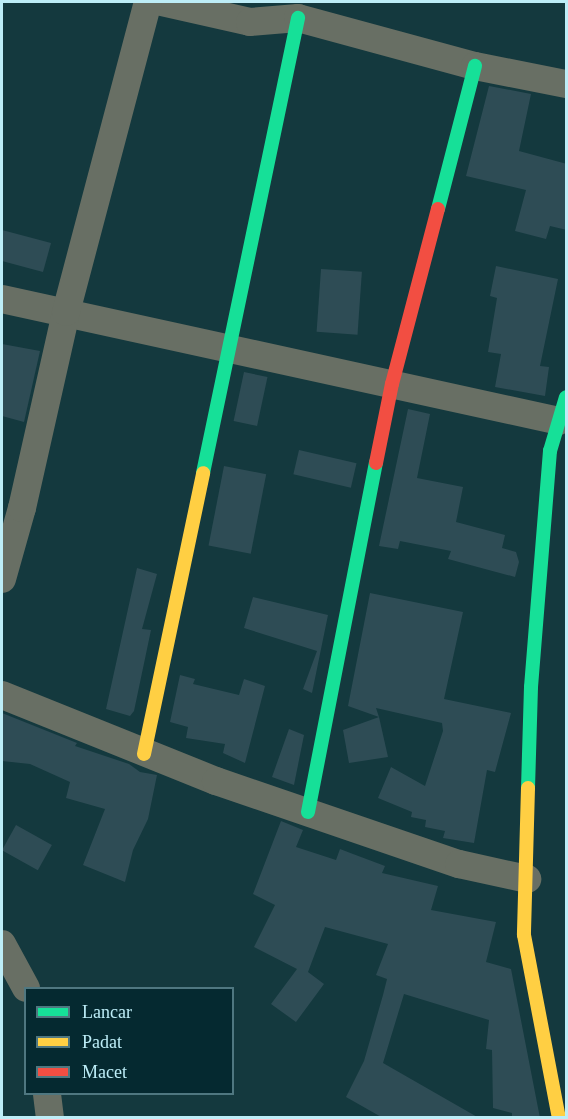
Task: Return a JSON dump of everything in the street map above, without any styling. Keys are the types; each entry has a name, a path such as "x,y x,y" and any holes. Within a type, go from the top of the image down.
{"street":[{"path":"2,579 22,508 66,312 148,2"},
{"path":"162,2 250,22 298,18 475,66 567,84"},
{"path":"144,754 298,18"},
{"path":"308,813 392,384 475,66"},
{"path":"2,299 227,350 392,384 563,409 531,687 524,935 559,1118"},
{"path":"2,695 144,754 308,813 459,864 527,879"},
{"path":"2,944 25,987"},
{"path":"47,1095 50,1118"}],"building":[{"path":"489,86 531,94 519,151 567,164 567,230 550,226 546,239 515,231 526,190 466,176"},
{"path":"2,230 51,243 43,272 2,261"},
{"path":"496,266 558,279 540,366 549,367 545,396 495,387 501,354 488,352 497,298 490,296"},
{"path":"321,269 362,272 358,335 317,332"},
{"path":"2,344 40,351 24,422 2,416"},
{"path":"244,372 267,377 257,426 234,421"},
{"path":"408,409 430,414 417,478 463,487 456,522 505,535 502,548 516,552 519,562 515,577 448,559 451,551 400,541 398,549 379,546"},
{"path":"299,450 356,463 351,488 293,474"},
{"path":"224,466 266,474 251,554 209,546"},
{"path":"137,568 157,574 142,629 151,630 134,711 130,716 106,709"},
{"path":"370,593 463,612 444,699 511,713 495,772 487,770 474,843 443,838 445,831 425,827 426,820 411,817 412,812 378,798 391,767 425,786 443,731 442,723 376,708 379,717 348,706"},
{"path":"253,597 328,615 312,693 303,689 317,651 244,628"},
{"path":"180,675 195,679 193,684 239,695 244,679 265,686 245,763 223,753 225,744 186,738 188,727 170,722"},
{"path":"2,713 77,743 75,746 129,764 140,772 157,775 148,819 133,850 125,882 83,865 105,809 66,798 70,782 30,764 2,761"},
{"path":"379,717 388,757 349,763 343,730"},
{"path":"289,729 304,735 294,785 272,777"},
{"path":"281,821 303,830 296,847 336,860 340,849 385,866 382,873 438,886 431,910 496,922 486,962 511,969 540,1118 512,1118 512,1113 493,1108 492,1050 486,1049 489,1020 404,994 383,1063 479,1118 383,1118 346,1097 364,1061 383,995 387,979 376,975 388,944 325,927 308,972 324,984 296,1022 271,1004 297,969 254,947 275,905 253,894"},
{"path":"16,825 52,845 38,870 2,850"}],"traffic: fast":[{"path":"203,473 298,18"},
{"path":"438,209 475,66"},
{"path":"528,788 531,687 550,451 566,397"},
{"path":"308,812 376,463"}],"traffic: slow":[{"path":"144,754 203,473"},
{"path":"528,788 524,935 559,1118"}],"traffic: jam":[{"path":"376,463 392,384 438,209"}]}
